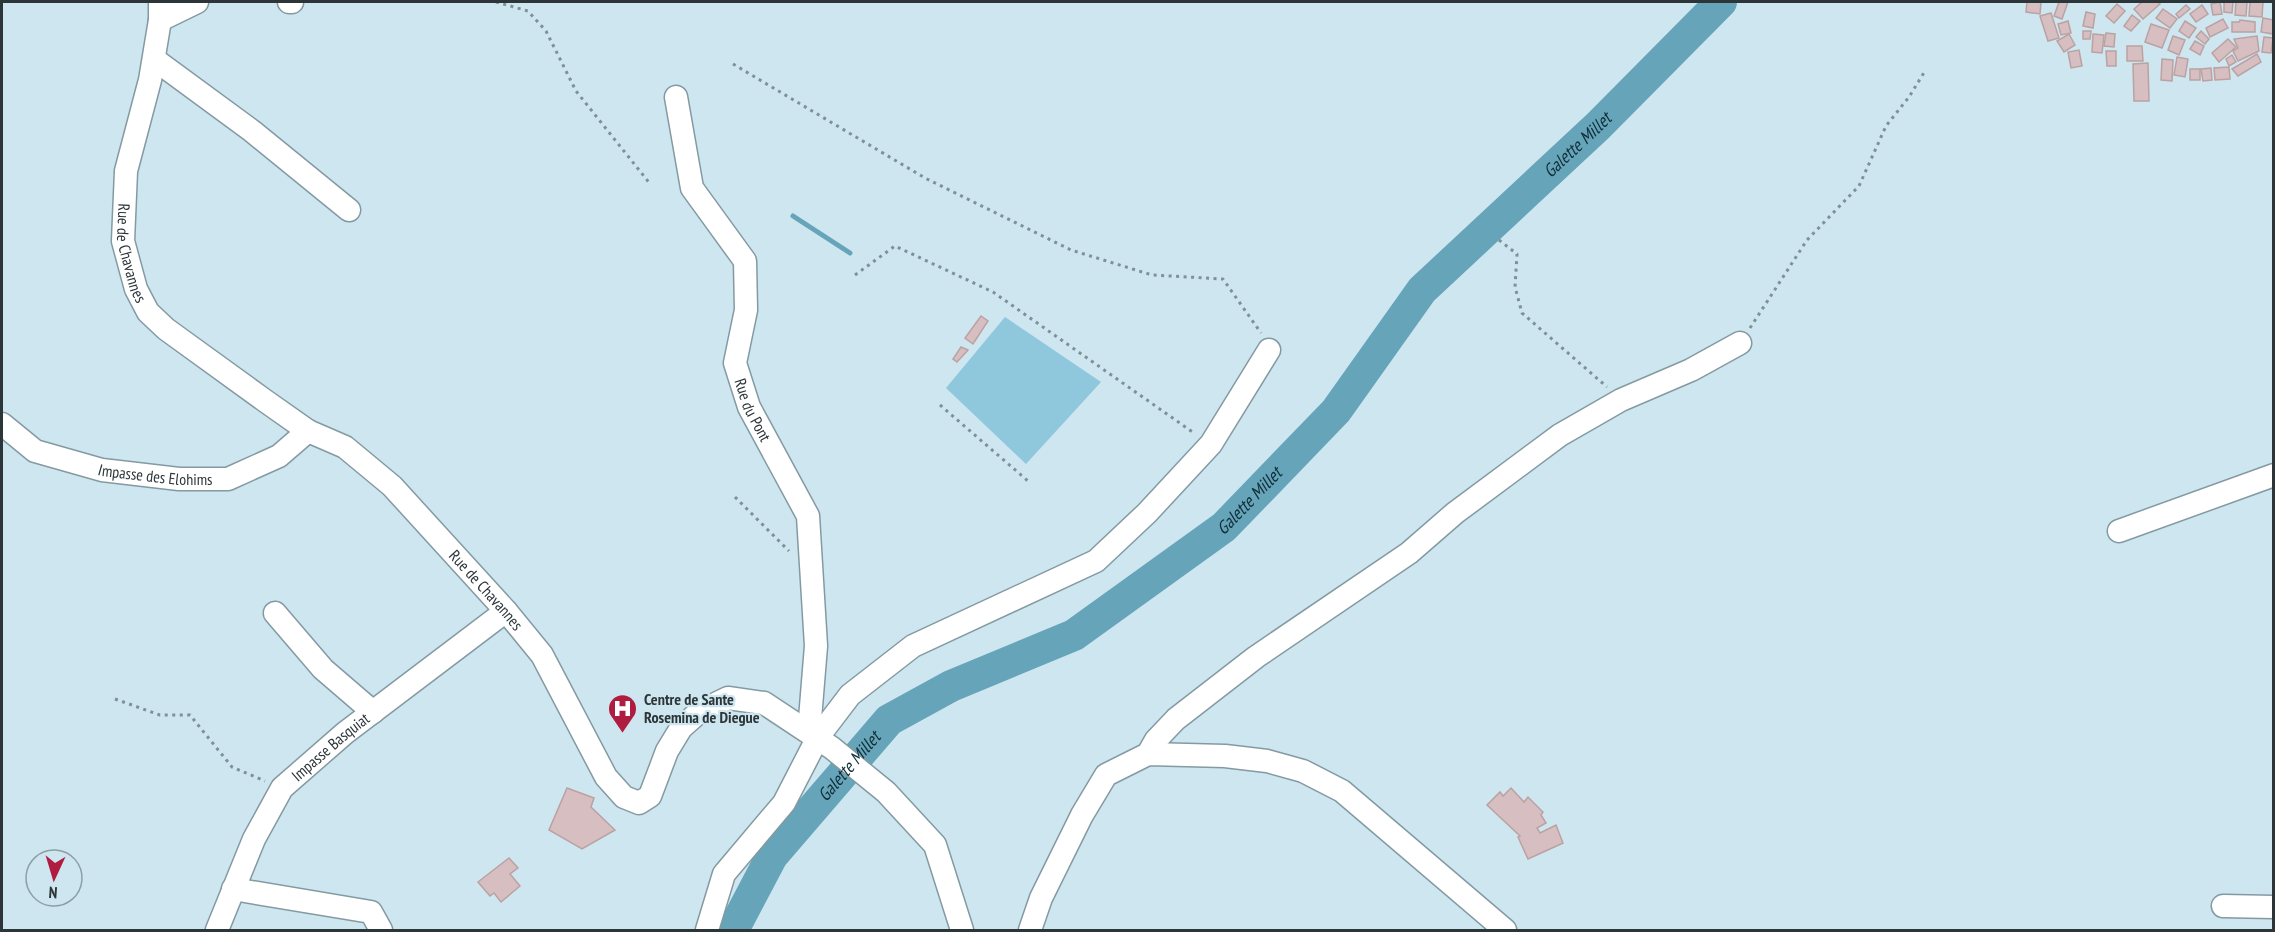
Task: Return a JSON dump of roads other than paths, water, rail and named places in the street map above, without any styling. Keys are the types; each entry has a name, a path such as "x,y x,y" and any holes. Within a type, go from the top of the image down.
{"street":[{"path":"160,11 196,2"},
{"name":"Rue de Chavannes","path":"160,11 154,59 126,171 123,241 136,289 148,312 166,329 308,431 345,447 392,486 506,610 542,655 606,777 624,797 639,803 650,796 666,751 681,728 699,712 728,698 764,703 820,739 886,792 935,845 962,930"},
{"path":"154,59 252,131 349,210"},
{"name":"Rue du Pont","path":"676,97 692,188 745,261 746,310 735,363 749,407 808,516 820,739"},
{"path":"1148,754 1156,740 1176,719 1256,657 1408,553 1455,513 1560,435 1621,400 1691,370 1740,343"},
{"path":"707,930 724,874 784,802 820,739 850,695 913,646 1096,561 1147,513 1211,444 1269,351"},
{"name":"Impasse des Elohims","path":"2,424 35,451 102,470 179,478 228,479 279,456 308,431"},
{"path":"2119,531 2274,475"},
{"name":"Impasse Basquiat","path":"216,930 254,839 282,788 373,712 506,610"},
{"path":"275,613 323,669 373,712"},
{"path":"1030,930 1041,898 1082,815 1106,775 1148,754 1225,756 1267,761 1303,771 1342,791 1472,905 1505,930"},
{"path":"233,889 371,912 381,930"},
{"path":"2223,906 2274,907"}],"waterway":[{"name":"Galette Millet","path":"733,930 772,856 889,720 951,686 1074,635 1224,527 1336,411 1422,290 1598,126 1721,2"},
{"path":"793,216 850,253"}],"place":[{"name":"Centre de Sante Rosemina de Diegue","path":"623,734"}]}
